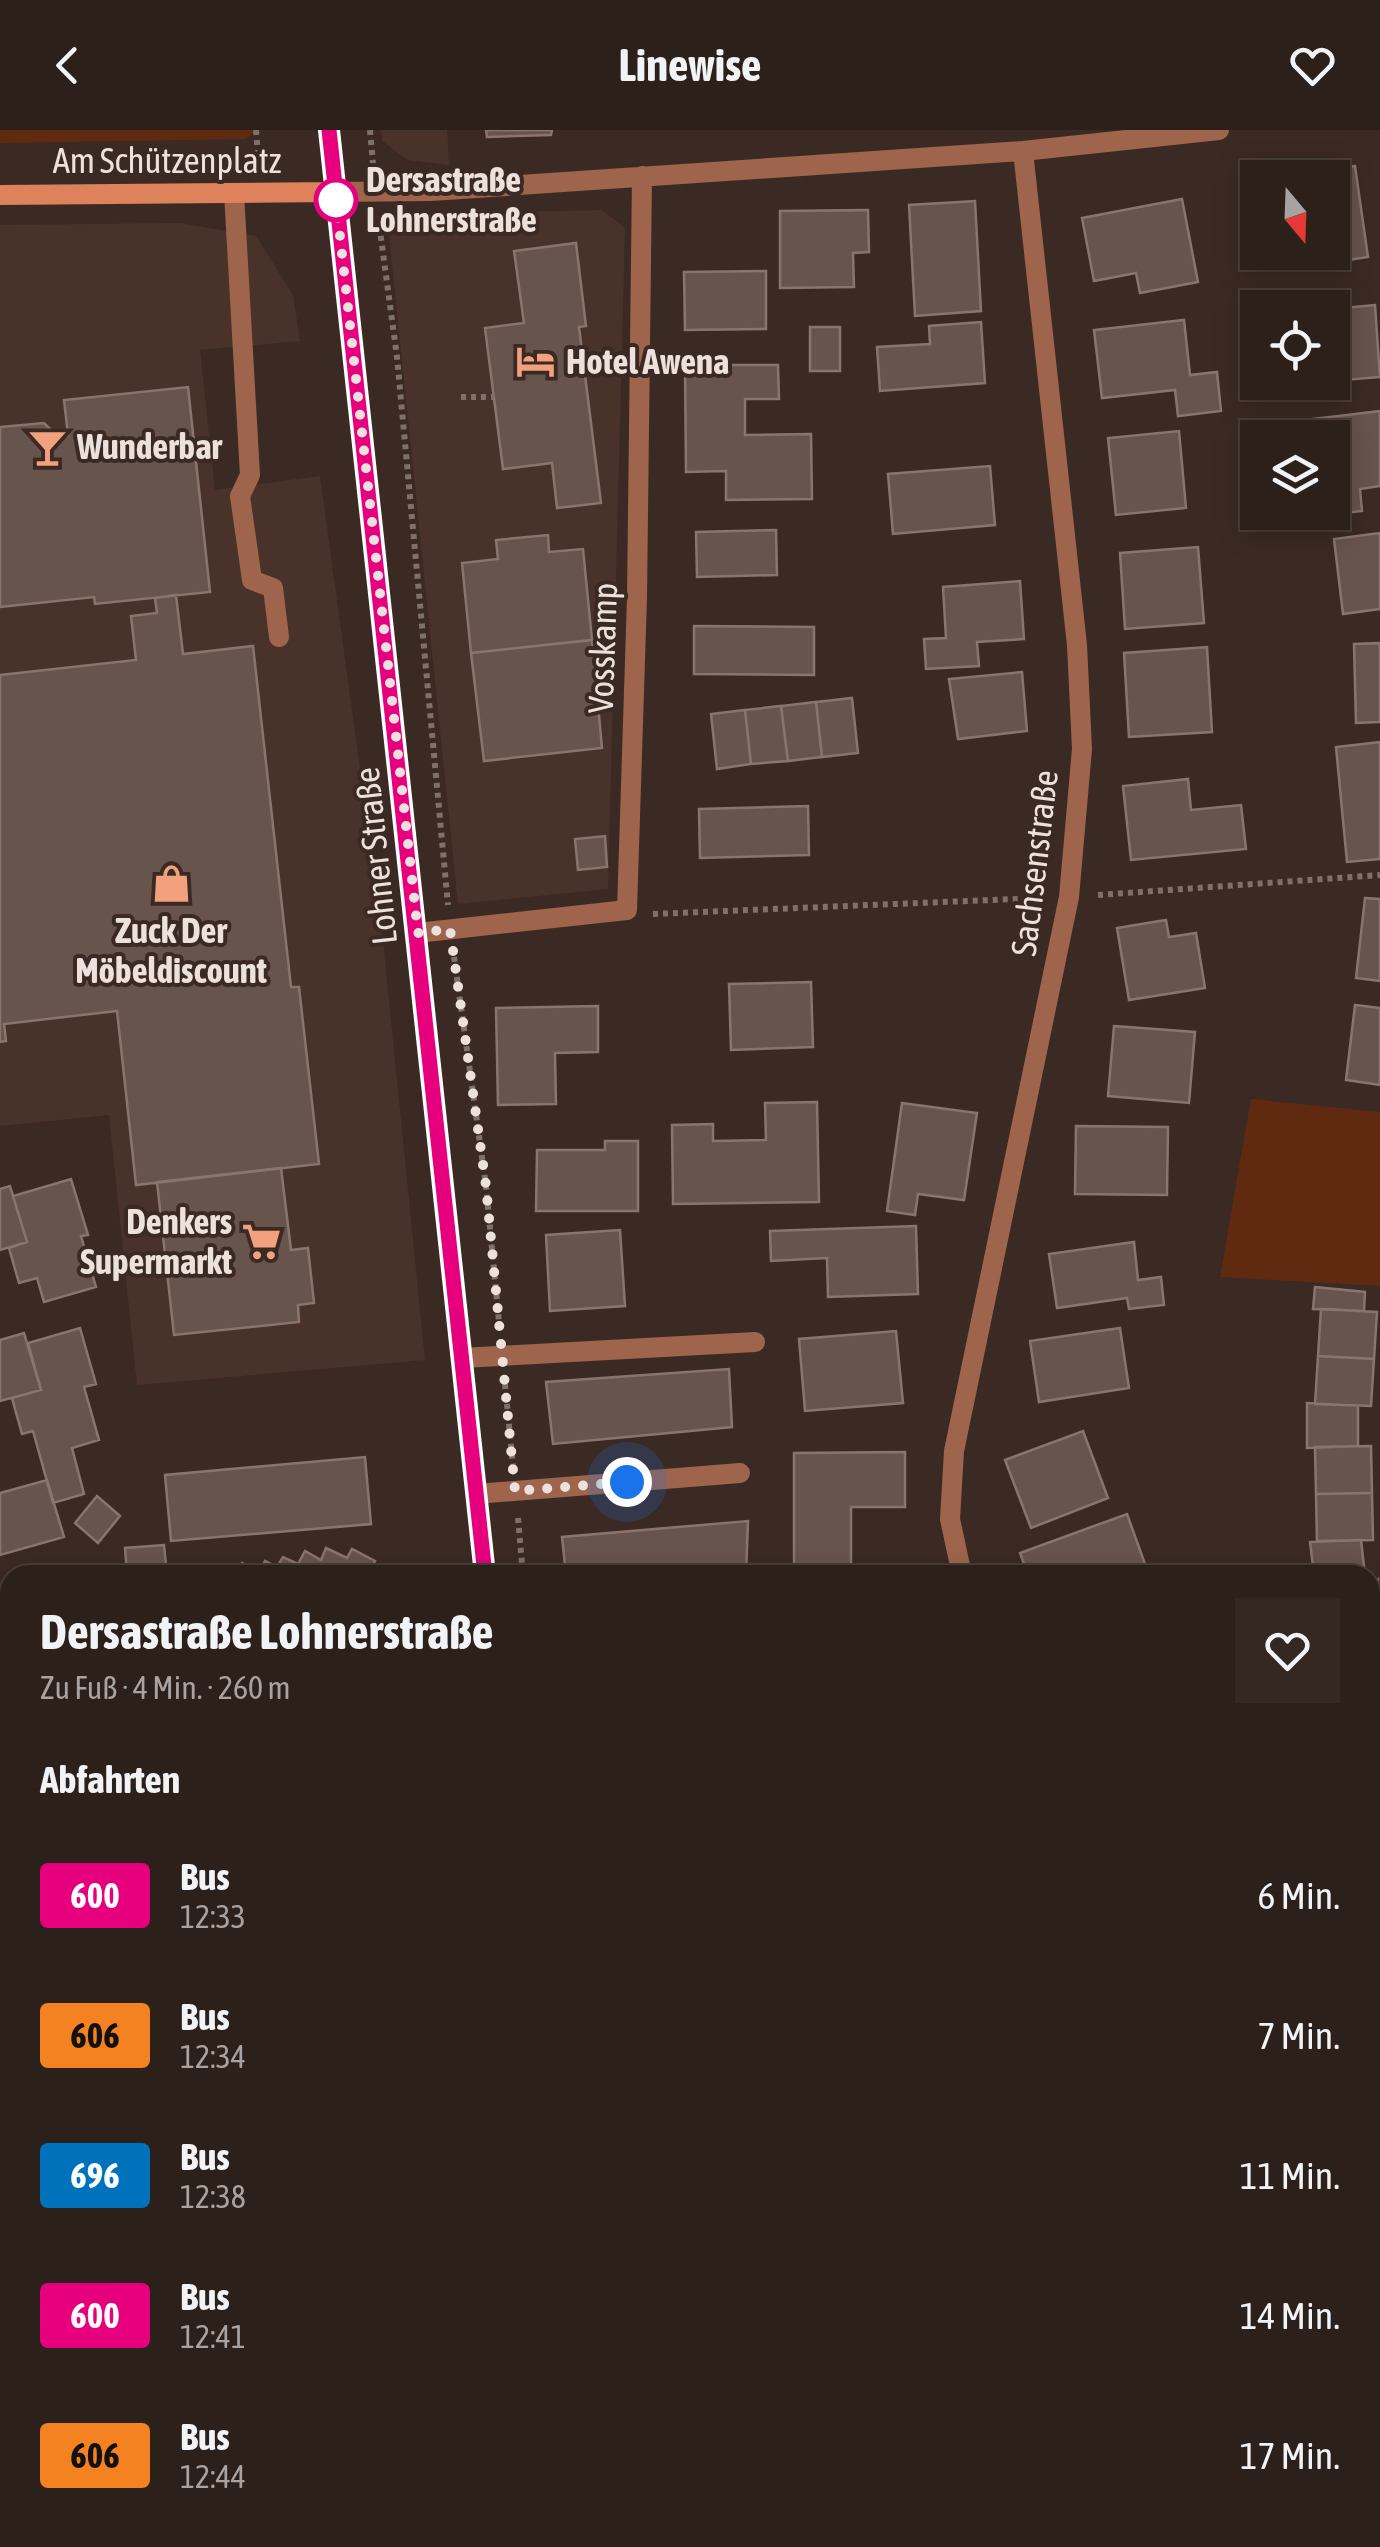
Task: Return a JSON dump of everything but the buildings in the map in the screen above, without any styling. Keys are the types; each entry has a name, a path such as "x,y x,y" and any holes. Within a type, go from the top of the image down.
{"main road":[{"name":"Lohner Straße","path":"329,130 484,1565"},
{"name":"Am Schützenplatz","path":"0,195 335,192"}],"street":[{"path":"335,192 431,191 1023,151 1219,130"},
{"name":"Sachsenstraße","path":"960,1565 950,1519 954,1451 1069,897 1082,750 1077,645 1023,151"},
{"name":"Vosskamp","path":"627,910 637,598 642,176"},
{"path":"234,193 250,475 240,496 252,580 273,588 279,637"},
{"path":"418,933 627,910"},
{"path":"462,1358 755,1342"},
{"path":"476,1494 740,1473"}],"path":[{"path":"375,191 399,376 450,929 486,1186 522,1565"},
{"path":"461,397 494,397"},
{"path":"627,910 659,915 1069,897 1380,874"}],"shaded area":[{"path":"0,130 258,130 245,139 0,143"},
{"path":"381,130 447,130 449,165 408,160 382,141"},
{"path":"602,210 625,228 608,889 458,904 387,215"},
{"path":"181,223 256,236 293,295 300,341 200,350 215,490 320,476 382,930 425,1360 137,1385 109,1115 0,1126 0,225"},
{"path":"1251,1099 1380,1112 1380,1286 1220,1277"}],"bus line":[{"name":"600","path":"329,130 484,1565"}],"place":[{"name":"Dersastraße Lohnerstraße","path":"336,200"},
{"name":"Hotel Awena","path":"536,362"},
{"name":"Wunderbar","path":"47,447"},
{"name":"Zuck Der Möbeldiscount","path":"171,884"},
{"name":"Denkers Supermarkt","path":"262,1242"}],"route":[{"path":"336,200 418,933 450,929 486,1186 515,1491 627,1482"}]}
